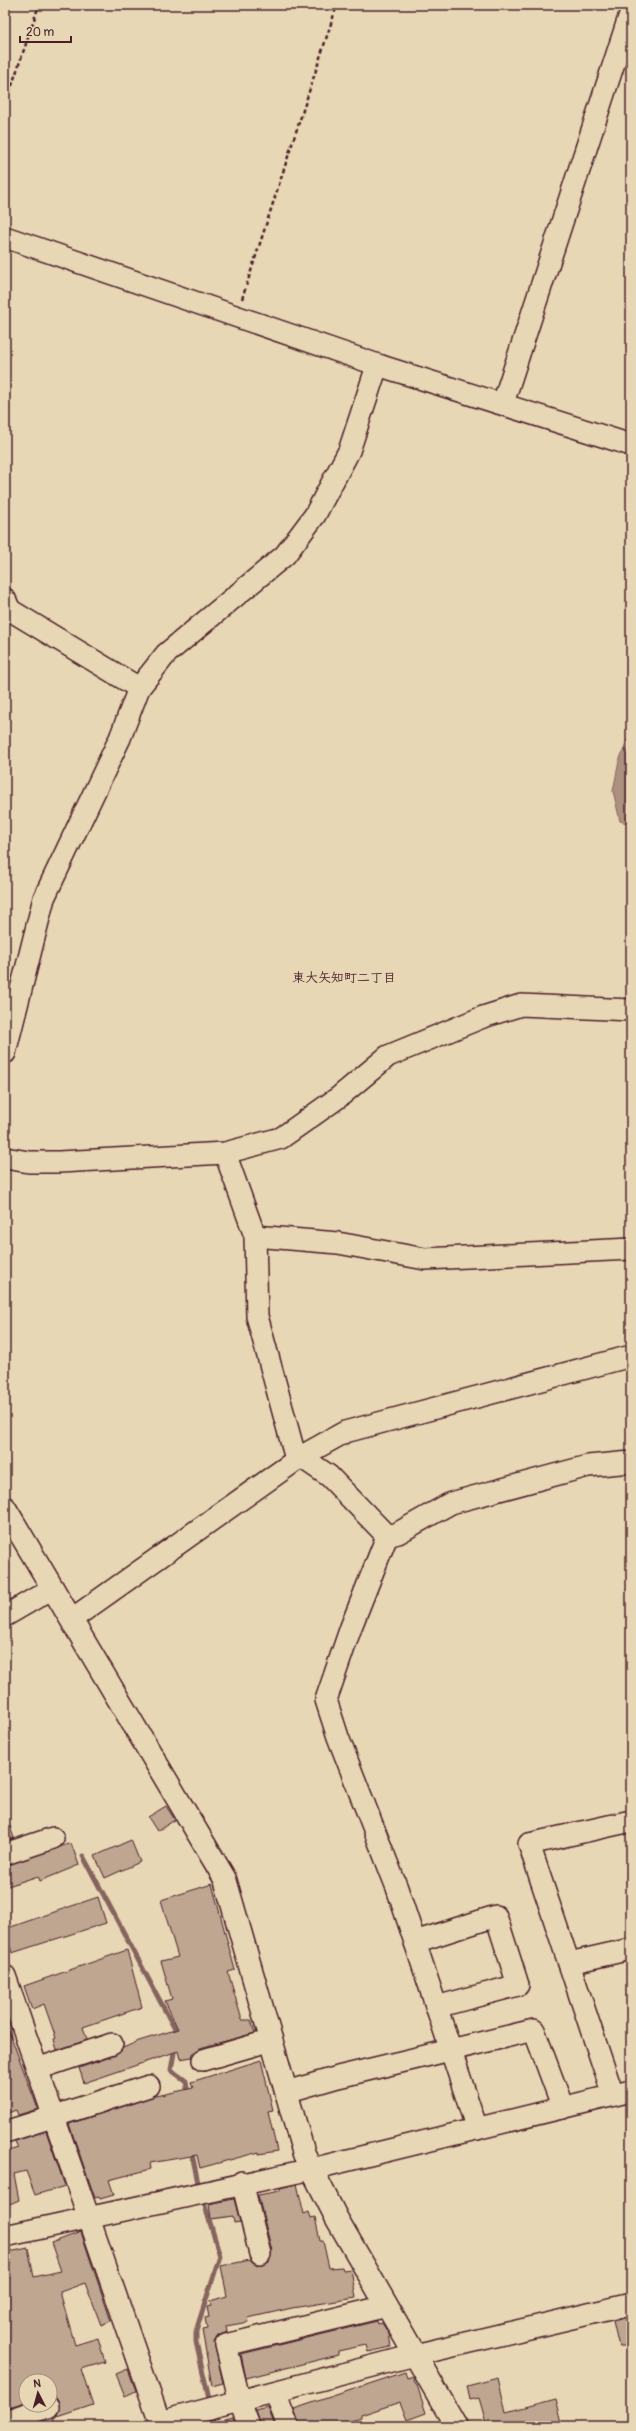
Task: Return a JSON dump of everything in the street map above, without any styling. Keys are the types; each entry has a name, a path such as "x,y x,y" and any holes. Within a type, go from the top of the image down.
{"street":[{"path":"496,402 504,400 631,11"},
{"path":"5,237 381,366 631,445"},
{"path":"5,1053 44,898 120,738 139,688 166,654 289,550 315,515 350,450 376,369 381,366"},
{"path":"7,608 139,688"},
{"path":"5,1158 29,1162 59,1162 225,1153 281,1138 340,1097 388,1056 482,1017 521,1005 631,1010"},
{"path":"225,1153 255,1236 257,1316 294,1452 302,1456 329,1476 386,1536"},
{"path":"255,1236 338,1243 425,1259 631,1249"},
{"path":"72,1619 302,1456 345,1432 356,1427 631,1356"},
{"path":"386,1536 398,1533 451,1503 588,1466 631,1462"},
{"path":"5,1508 225,1879 304,2154 337,2219 456,2426"},
{"path":"386,1536 351,1627 326,1700 338,1736 397,1888 477,2129"},
{"path":"5,1616 53,1588"},
{"path":"5,2236 242,2182 312,2169 622,2093 568,1963 529,1844 631,1821"},
{"path":"5,1854 53,1838"},
{"path":"414,1942 496,1916 518,1985 436,2007"},
{"path":"568,1963 631,1949"},
{"path":"5,1976 160,2424 415,2355 631,2304"},
{"path":"286,2092 338,2077 534,2030 563,2108"},
{"path":"203,2060 272,2040"},
{"path":"37,2069 112,2044"},
{"path":"5,2132 149,2086"},
{"path":"242,2182 260,2254"},
{"path":"249,2426 240,2402 226,2345 387,2306"},
{"path":"275,2392 288,2426"},
{"path":"5,2421 31,2413"}],"path":[{"path":"5,106 38,5"},
{"path":"236,316 337,5"}],"shaded area":[{"path":"631,730 631,824 620,821 613,791 619,761"}],"building":[{"path":"166,1806 175,1820 157,1831 148,1817"},
{"path":"7,1818 14,1838 5,1841 5,1819"},
{"path":"131,1840 140,1862 105,1878 95,1856"},
{"path":"71,1843 79,1865 40,1881 38,1876 5,1887 5,1866"},
{"path":"212,1884 235,1970 228,1972 242,2020 251,2020 255,2033 200,2048 192,2057 180,2059 178,2051 84,2083 79,2068 116,2055 123,2048 139,2041 178,2029 165,2001 172,1999 161,1961 178,1957 161,1900"},
{"path":"98,1897 106,1923 12,1953 5,1929"},
{"path":"127,1950 142,2007 83,2027 87,2040 57,2050 54,2039 56,2038 44,2004 32,2009 24,1986"},
{"path":"5,2026 7,2026 38,2109 18,2115 16,2110 5,2114"},
{"path":"261,2060 273,2110 268,2111 277,2151 259,2154 259,2152 200,2168 197,2155 150,2163 151,2169 109,2180 114,2195 100,2199 99,2197 95,2198 69,2124 152,2097 193,2088 191,2082"},
{"path":"46,2131 65,2186 35,2195 26,2171 14,2174 19,2200 5,2206 5,2152 18,2148 15,2141"},
{"path":"297,2184 304,2214 309,2212 311,2218 315,2217 320,2241 323,2241 329,2268 342,2267 343,2270 351,2269 356,2298 292,2308 248,2318 249,2322 226,2326 227,2332 218,2336 214,2342 223,2383 212,2386 202,2330 207,2329 205,2318 209,2317 207,2307 211,2306 210,2301 227,2296 221,2266 250,2260 257,2266 269,2262 272,2251 258,2195 280,2191 280,2188"},
{"path":"234,2199 240,2222 234,2223 233,2216 211,2219 209,2204"},
{"path":"81,2232 111,2321 101,2325 85,2283 60,2292 75,2345 98,2338 105,2362 81,2369 93,2405 54,2418 57,2426 28,2426 57,2415 59,2404 58,2373 18,2373 18,2404 5,2408 5,2276 7,2276 5,2253 28,2248 34,2277 61,2271 51,2243"},
{"path":"628,2317 631,2344 619,2347 613,2321"},
{"path":"377,2321 378,2324 382,2323 389,2334 391,2347 368,2352 366,2345 338,2351 338,2355 246,2378 241,2354"},
{"path":"128,2369 136,2391 125,2396 116,2374"},
{"path":"405,2372 407,2379 413,2377 426,2413 407,2420 400,2402 361,2415 361,2418 333,2426 300,2426 294,2409"},
{"path":"498,2378 506,2412 556,2399 563,2426 487,2426 479,2398 470,2400 467,2386"},
{"path":"268,2408 275,2426 261,2426 256,2411"},
{"path":"233,2418 236,2426 218,2426 218,2422"}],"waterway":[{"path":"83,1856 176,2031 176,2035"},
{"path":"175,2047 171,2070 186,2081 188,2095"},
{"path":"191,2149 198,2183"},
{"path":"205,2206 220,2256 196,2331 196,2342 209,2399"},
{"path":"212,2419 215,2426"}],"district":[{"name":"東大矢知町二丁目","path":"344,978"}]}
